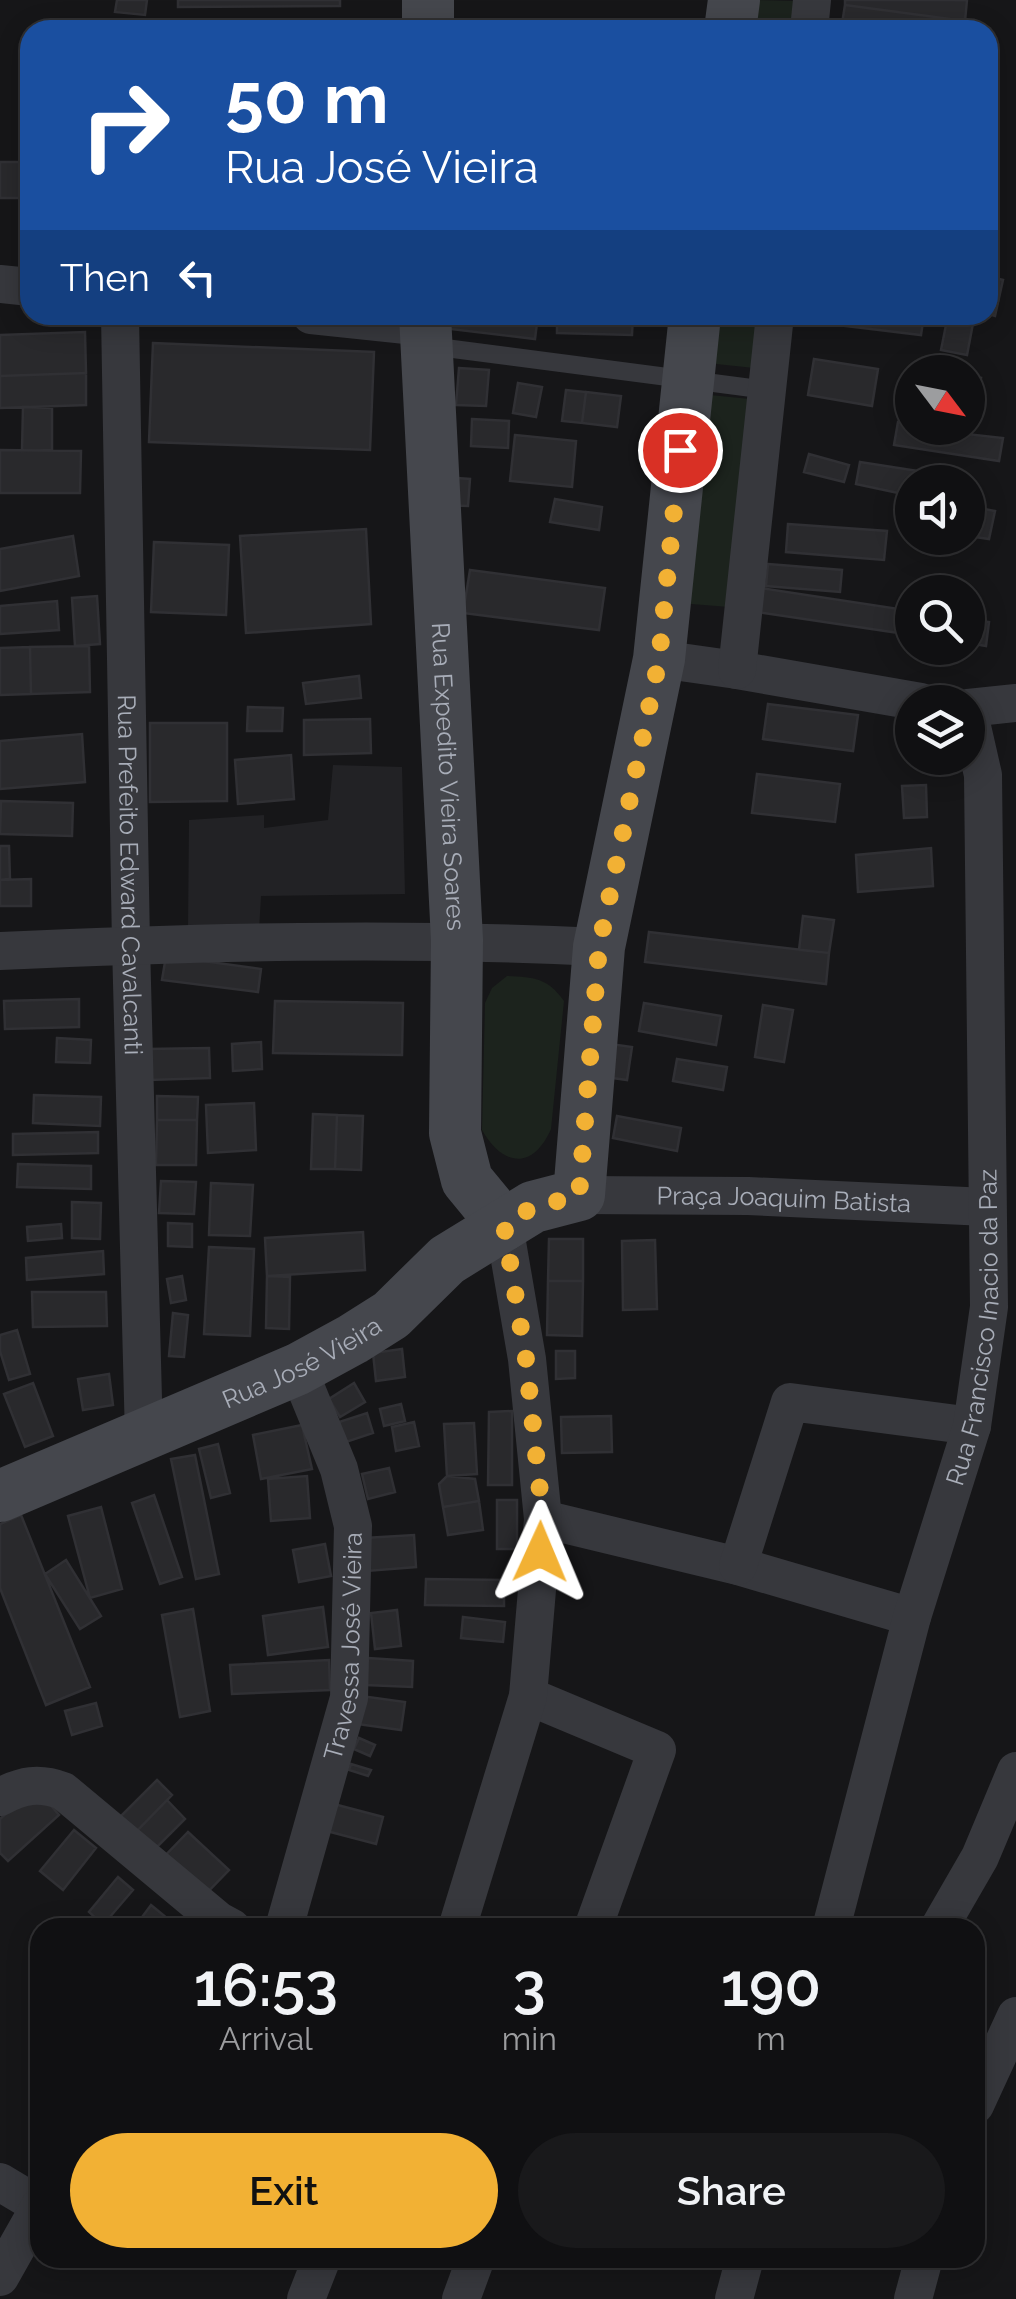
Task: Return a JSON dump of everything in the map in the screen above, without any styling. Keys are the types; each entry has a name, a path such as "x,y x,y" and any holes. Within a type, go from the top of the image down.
{"main road":[{"path":"579,1196 599,947 659,660 693,325"},
{"name":"Rua Expedito Vieira Soares","path":"425,329 458,940 455,1133 466,1180 504,1225"},
{"name":"Rua José Vieira","path":"0,1496 298,1369 353,1340 391,1314 447,1260 533,1207 579,1196"}],"street":[{"name":"Rua Prefeito Edward Cavalcanti","path":"120,325 144,1437"},
{"path":"392,325 425,329"},
{"path":"737,670 775,325"},
{"path":"659,660 895,697"},
{"path":"985,706 1016,703"},
{"name":"Rua Francisco Inacio da Paz","path":"834,1918 912,1617 972,1426 1003,1311 987,1207 983,775"},
{"path":"0,951 458,940 599,947"},
{"name":"Praça Joaquim Batista","path":"579,1196 748,1196 987,1207"},
{"path":"468,1918 528,1696 543,1520 526,1359 504,1225"},
{"name":"Travessa José Vieira","path":"287,1918 349,1698 353,1526 339,1470 298,1369"},
{"path":"738,1566 790,1402 972,1426"},
{"path":"543,1520 738,1566 912,1617"},
{"path":"528,1696 658,1750 597,1918"},
{"path":"945,1918 980,1857 1016,1772"},
{"path":"0,1796 22,1786 63,1791 217,1918"},
{"path":"985,2084 1016,2016"},
{"path":"0,2182 30,2200"},
{"path":"0,2277 30,2224"},
{"path":"306,2299 318,2268"},
{"path":"461,2299 472,2268"},
{"path":"734,2299 742,2268"},
{"path":"914,2299 922,2268"}],"lane":[{"path":"425,329 686,380 767,390"}],"shaded area":[{"path":"749,0 796,1 794,20 747,20"},
{"path":"711,325 759,325 754,368 707,363"},
{"path":"700,394 750,399 729,607 679,603"},
{"path":"333,765 402,767 405,894 261,896 259,930 188,930 189,820 264,815 264,828 328,820"},
{"path":"507,976 539,980 564,1001 551,1129 536,1152 518,1159 499,1151 482,1130 485,1003 492,988"}],"building":[{"path":"117,0 147,0 145,15 115,12"},
{"path":"178,0 340,0 340,6 178,7"},
{"path":"845,0 967,0 965,20 845,5"},
{"path":"845,5 958,20 843,20"},
{"path":"0,162 20,162 20,198 0,198"},
{"path":"450,325 537,325 535,339 450,329"},
{"path":"557,325 632,325 632,335 557,333"},
{"path":"837,325 922,325 921,335"},
{"path":"946,325 973,325 967,355 941,350"},
{"path":"85,332 86,373 0,376 0,335"},
{"path":"153,343 374,352 370,450 149,442"},
{"path":"814,359 878,369 872,406 808,395"},
{"path":"459,368 489,370 486,406 456,405"},
{"path":"86,373 86,405 0,408 0,376"},
{"path":"518,383 542,387 536,417 513,413"},
{"path":"566,390 586,392 582,423 562,421"},
{"path":"586,392 621,396 617,427 582,423"},
{"path":"23,407 52,408 52,450 22,451"},
{"path":"472,419 509,421 508,448 471,446"},
{"path":"515,435 576,441 572,487 510,481"},
{"path":"985,436 1003,438 999,461 894,445 895,439 895,445 985,445"},
{"path":"0,450 81,451 80,493 0,493"},
{"path":"809,454 849,465 844,482 804,472"},
{"path":"860,462 895,467 895,492 856,484"},
{"path":"442,477 470,479 468,506 440,505"},
{"path":"555,499 602,507 599,530 550,522"},
{"path":"985,509 995,511 989,539 985,538"},
{"path":"788,524 887,531 884,560 786,552"},
{"path":"366,529 371,624 246,633 240,536"},
{"path":"73,536 79,576 0,591 0,549"},
{"path":"154,542 229,545 226,615 151,612"},
{"path":"768,564 842,570 840,592 766,586"},
{"path":"470,570 605,588 599,630 463,613"},
{"path":"760,588 895,608 895,632 757,612"},
{"path":"97,596 100,644 75,646 72,598"},
{"path":"57,601 59,630 0,634 0,606"},
{"path":"89,646 90,692 31,694 30,647"},
{"path":"30,647 31,694 0,695 0,648"},
{"path":"359,676 361,698 306,704 303,683"},
{"path":"768,704 858,715 853,751 763,739"},
{"path":"248,707 283,708 282,731 247,731"},
{"path":"370,719 371,753 304,755 304,720"},
{"path":"150,723 227,723 227,801 150,802"},
{"path":"82,734 85,782 0,789 0,741"},
{"path":"291,755 294,799 238,804 235,760"},
{"path":"757,774 840,784 835,822 752,813"},
{"path":"926,785 927,817 904,818 902,786"},
{"path":"1,801 73,803 72,836 0,834"},
{"path":"0,846 9,846 10,879 0,880"},
{"path":"931,848 933,886 858,892 856,855"},
{"path":"31,879 31,906 0,906 0,880"},
{"path":"803,916 834,920 829,953 799,950"},
{"path":"649,932 829,953 826,984 645,962"},
{"path":"166,956 261,969 258,992 162,980"},
{"path":"79,999 79,1027 5,1029 4,1001"},
{"path":"275,1001 403,1003 402,1055 273,1053"},
{"path":"644,1003 721,1016 716,1045 639,1031"},
{"path":"763,1005 793,1010 784,1062 755,1057"},
{"path":"57,1038 91,1040 90,1063 56,1062"},
{"path":"261,1042 262,1069 233,1071 232,1044"},
{"path":"603,1043 632,1047 627,1080 598,1076"},
{"path":"209,1048 210,1078 149,1080 148,1049"},
{"path":"677,1059 727,1067 723,1090 673,1081"},
{"path":"34,1095 101,1097 100,1126 33,1123"},
{"path":"157,1096 198,1097 197,1120 157,1120"},
{"path":"254,1103 256,1150 208,1153 206,1105"},
{"path":"313,1114 337,1115 335,1169 311,1169"},
{"path":"337,1115 363,1116 361,1170 335,1169"},
{"path":"617,1116 681,1128 677,1151 613,1138"},
{"path":"157,1120 197,1120 196,1165 156,1165"},
{"path":"98,1132 98,1153 13,1155 13,1134"},
{"path":"18,1164 91,1166 91,1189 17,1187"},
{"path":"161,1181 196,1182 194,1214 159,1213"},
{"path":"211,1183 253,1185 250,1236 209,1235"},
{"path":"72,1202 101,1203 100,1239 72,1238"},
{"path":"168,1223 192,1224 192,1247 168,1246"},
{"path":"61,1224 62,1238 28,1241 27,1227"},
{"path":"363,1232 365,1270 267,1276 265,1238"},
{"path":"549,1239 583,1239 583,1281 548,1281"},
{"path":"655,1240 657,1309 623,1310 622,1241"},
{"path":"209,1247 254,1249 250,1336 204,1334"},
{"path":"103,1251 104,1274 27,1280 26,1258"},
{"path":"182,1276 186,1300 171,1303 167,1279"},
{"path":"267,1276 290,1277 289,1329 266,1328"},
{"path":"548,1281 583,1281 582,1336 547,1335"},
{"path":"32,1292 106,1292 107,1326 33,1327"},
{"path":"173,1313 188,1315 184,1357 169,1356"},
{"path":"17,1330 30,1374 9,1380 0,1351 0,1335"},
{"path":"402,1349 405,1377 376,1381 373,1353"},
{"path":"556,1351 575,1351 575,1378 556,1379"},
{"path":"109,1374 113,1405 83,1410 78,1379"},
{"path":"33,1383 53,1436 25,1447 4,1394"},
{"path":"354,1383 365,1402 340,1417 329,1399"},
{"path":"401,1404 405,1421 384,1426 380,1409"},
{"path":"512,1411 512,1485 488,1485 489,1412"},
{"path":"367,1413 373,1433 343,1443 336,1423"},
{"path":"611,1416 612,1452 562,1453 561,1417"},
{"path":"414,1422 419,1446 396,1451 392,1427"},
{"path":"474,1423 477,1474 447,1476 444,1424"},
{"path":"302,1425 312,1469 261,1479 253,1435"},
{"path":"218,1444 230,1493 211,1498 199,1449"},
{"path":"195,1455 219,1574 196,1579 171,1459"},
{"path":"389,1468 395,1492 368,1499 362,1474"},
{"path":"307,1476 310,1518 271,1521 268,1479"},
{"path":"447,1476 475,1479 479,1501 443,1507 439,1484"},
{"path":"154,1495 182,1577 160,1584 132,1503"},
{"path":"497,1500 517,1500 517,1549 497,1549"},
{"path":"479,1501 483,1530 448,1535 443,1507"},
{"path":"101,1507 122,1589 90,1598 68,1516"},
{"path":"21,1515 90,1687 46,1705 0,1588 0,1524"},
{"path":"414,1535 416,1567 367,1571 365,1538"},
{"path":"325,1544 331,1576 299,1582 293,1550"},
{"path":"66,1560 101,1616 80,1629 45,1574"},
{"path":"426,1579 504,1580 504,1606 425,1605"},
{"path":"323,1607 328,1647 268,1655 263,1616"},
{"path":"193,1609 210,1711 180,1717 162,1615"},
{"path":"397,1610 401,1646 375,1649 371,1613"},
{"path":"463,1617 505,1622 503,1642 461,1638"},
{"path":"368,1658 413,1661 412,1687 366,1685"},
{"path":"329,1660 330,1690 232,1694 230,1665"},
{"path":"361,1696 405,1702 401,1730 357,1724"},
{"path":"96,1703 102,1726 72,1735 65,1711"},
{"path":"359,1738 375,1745 370,1756 354,1749"},
{"path":"351,1764 371,1770 368,1776 349,1770"},
{"path":"157,1780 172,1795 133,1835 117,1820"},
{"path":"35,1787 59,1815 8,1861 0,1853 0,1819"},
{"path":"167,1800 185,1819 151,1853 133,1835"},
{"path":"330,1803 383,1817 376,1844 323,1830"},
{"path":"74,1830 96,1848 63,1890 40,1871"},
{"path":"188,1832 229,1870 198,1902 157,1864"},
{"path":"118,1877 133,1890 109,1918 95,1918 89,1912"},
{"path":"151,1905 167,1918 141,1918"}],"route":[{"path":"540,1552 543,1520 526,1359 504,1225 533,1207 579,1196 599,947 659,660 680,450"}]}
